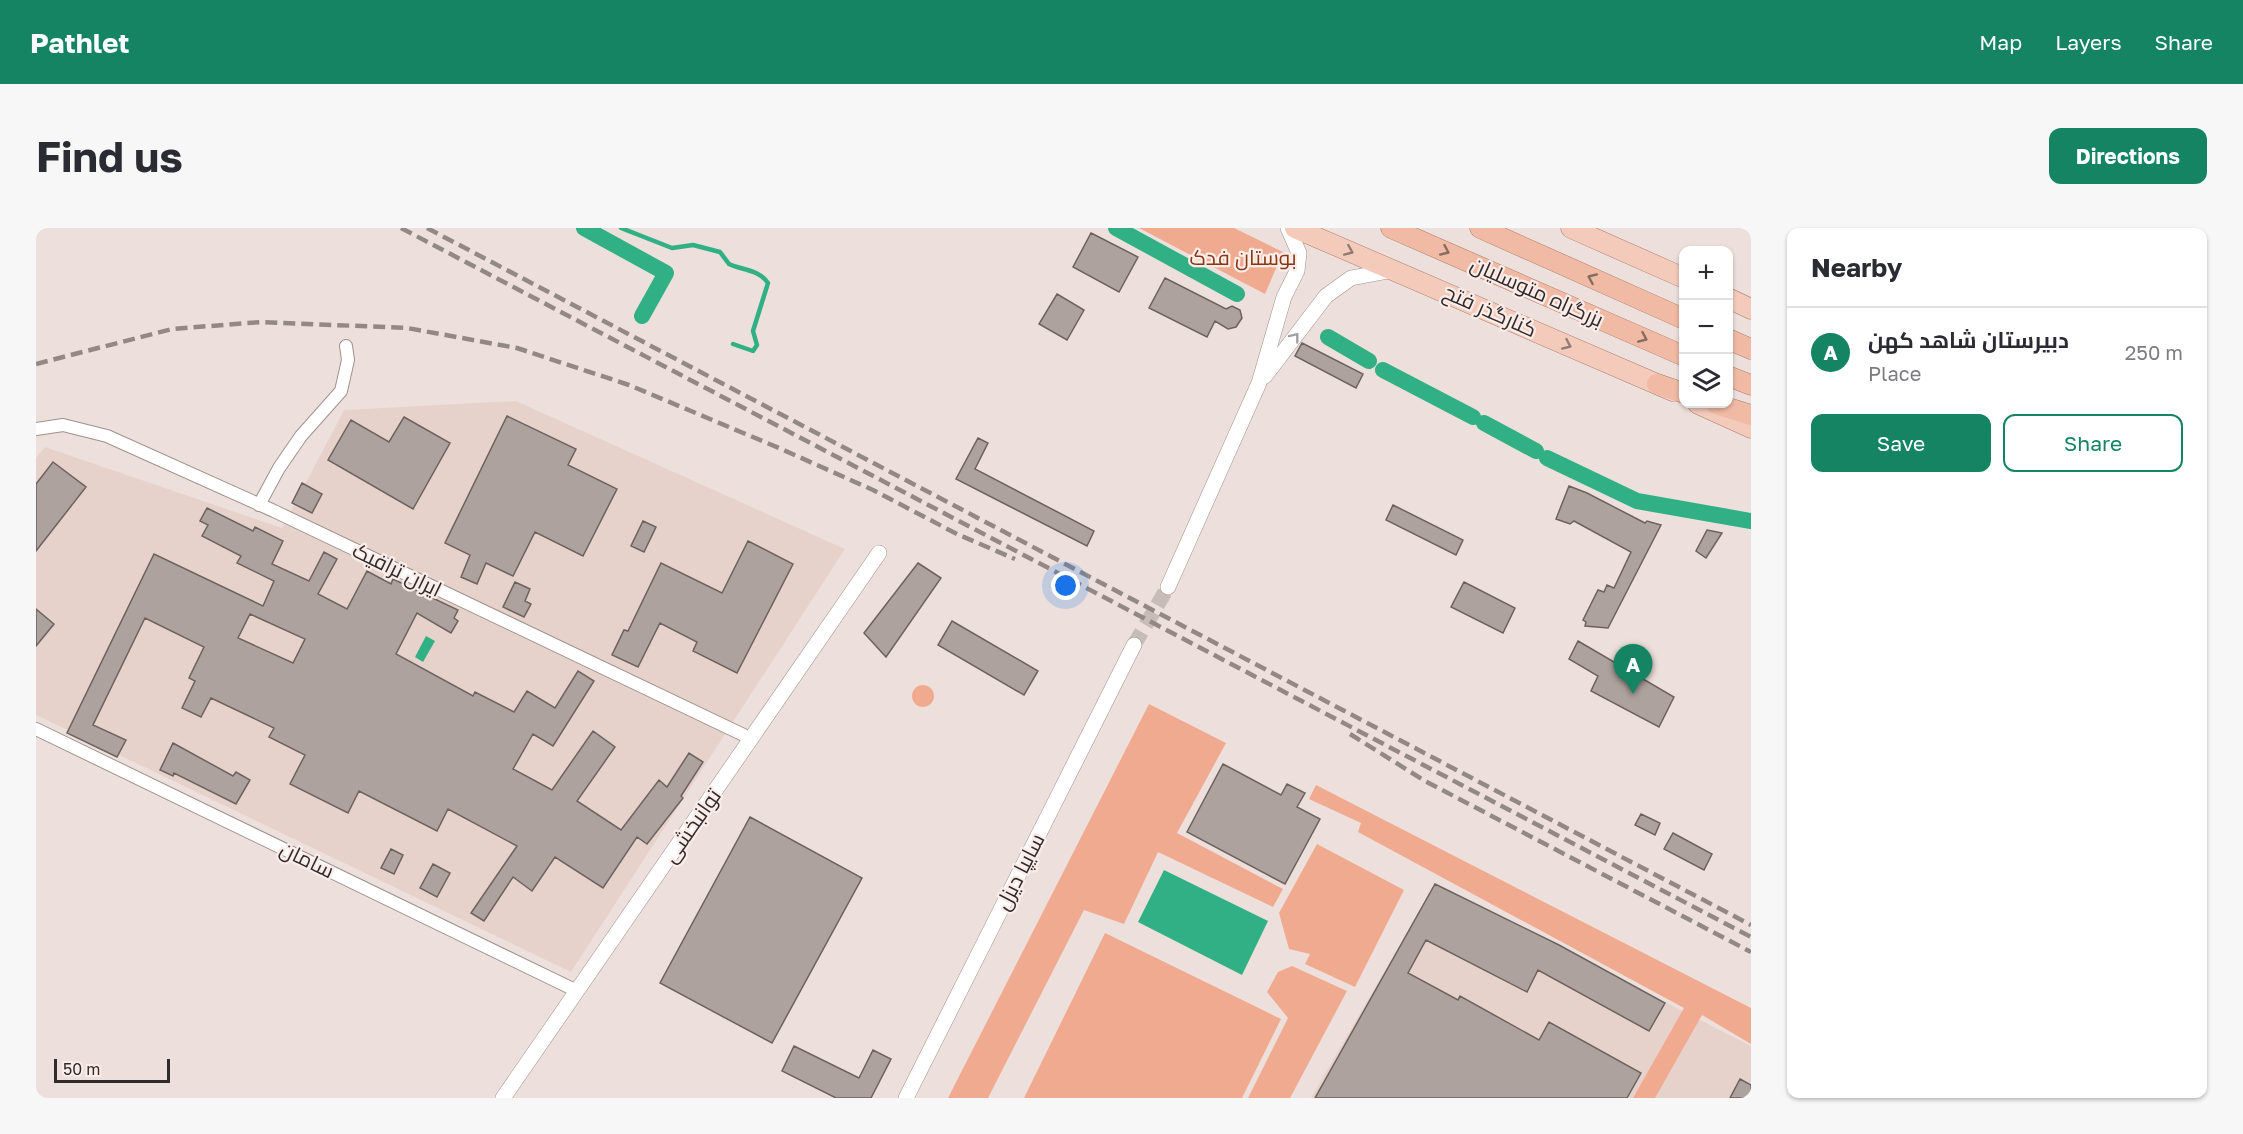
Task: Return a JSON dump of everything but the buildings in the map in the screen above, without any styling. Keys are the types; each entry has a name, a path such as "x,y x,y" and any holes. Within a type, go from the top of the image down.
{"highway":[{"name":"بزرگراه متوسلیان","path":"1391,228 1679,354"},
{"name":"بزرگراه متوسلیان","path":"1480,228 1679,317"},
{"path":"1733,341 1751,349"},
{"path":"1733,378 1751,385"},
{"path":"1657,384 1679,393"},
{"path":"1729,408 1751,415"}],"main road":[{"name":"کنارگذر فتح","path":"1295,228 1657,384"},
{"path":"1571,228 1679,276"},
{"path":"1732,300 1751,309"},
{"path":"1707,408 1751,428"}],"street":[{"path":"1168,587 1259,383 1284,297 1297,271 1299,253 1288,228"},
{"path":"1259,383 1326,296 1351,279 1394,270"},
{"path":"259,505 279,468 301,436 341,391 348,360 346,345"},
{"name":"ایران ترافیک","path":"36,429 63,424 107,436 259,505 752,739"},
{"name":"توانبخشی","path":"503,1098 879,553"},
{"name":"سایپا دیزل","path":"906,1098 1134,645"},
{"name":"سامان","path":"36,729 577,991"}],"shaded area":[{"path":"516,401 845,549 571,972 36,715 36,458 45,447 282,528 344,410"},
{"path":"426,636 435,641 423,662 415,657"},
{"path":"1164,870 1268,921 1242,975 1138,922"},
{"path":"1435,884 1751,1046 1751,1098 1311,1098"}],"green space":[{"name":"بوستان فدک","path":"1139,228 1234,228 1283,252 1265,294"},
{"path":"923,685 931,688 934,696 931,704 923,707 915,704 912,696 915,688"},
{"path":"1149,704 1226,743 1177,833 1283,889 1273,907 1158,852 1124,924 1084,910 988,1098 948,1098"},
{"path":"1316,785 1751,1008 1751,1044 1702,1015 1655,1098 1633,1098 1684,1008 1358,832 1361,823 1309,799"},
{"path":"1317,844 1404,890 1355,987 1305,964 1310,954 1289,949 1279,913"},
{"path":"1105,933 1281,1019 1242,1098 1024,1098"},
{"path":"1292,966 1347,991 1290,1098 1248,1098 1288,1018 1267,992 1278,972"}],"waterway":[{"path":"584,228 666,273 642,316"},
{"path":"621,228 672,248 693,245 720,252 729,264 755,272 764,278 768,283 753,331 757,345 753,351 733,344"},
{"path":"1116,228 1237,294"},
{"path":"1328,337 1369,361"},
{"path":"1383,370 1473,417"},
{"path":"1484,423 1536,451"},
{"path":"1547,458 1637,501 1751,521"}],"tunnel":[{"path":"1134,645 1168,587"}],"railway":[{"path":"401,228 1751,937"},
{"path":"427,228 1751,925"},
{"path":"36,364 172,329 261,322 407,328 517,348 629,385 779,448 873,490 957,534 1015,559"},
{"path":"1350,734 1425,781 1751,952"}],"place":[{"name":"دبیرستان شاهد کهن","path":"1633,694"}]}
